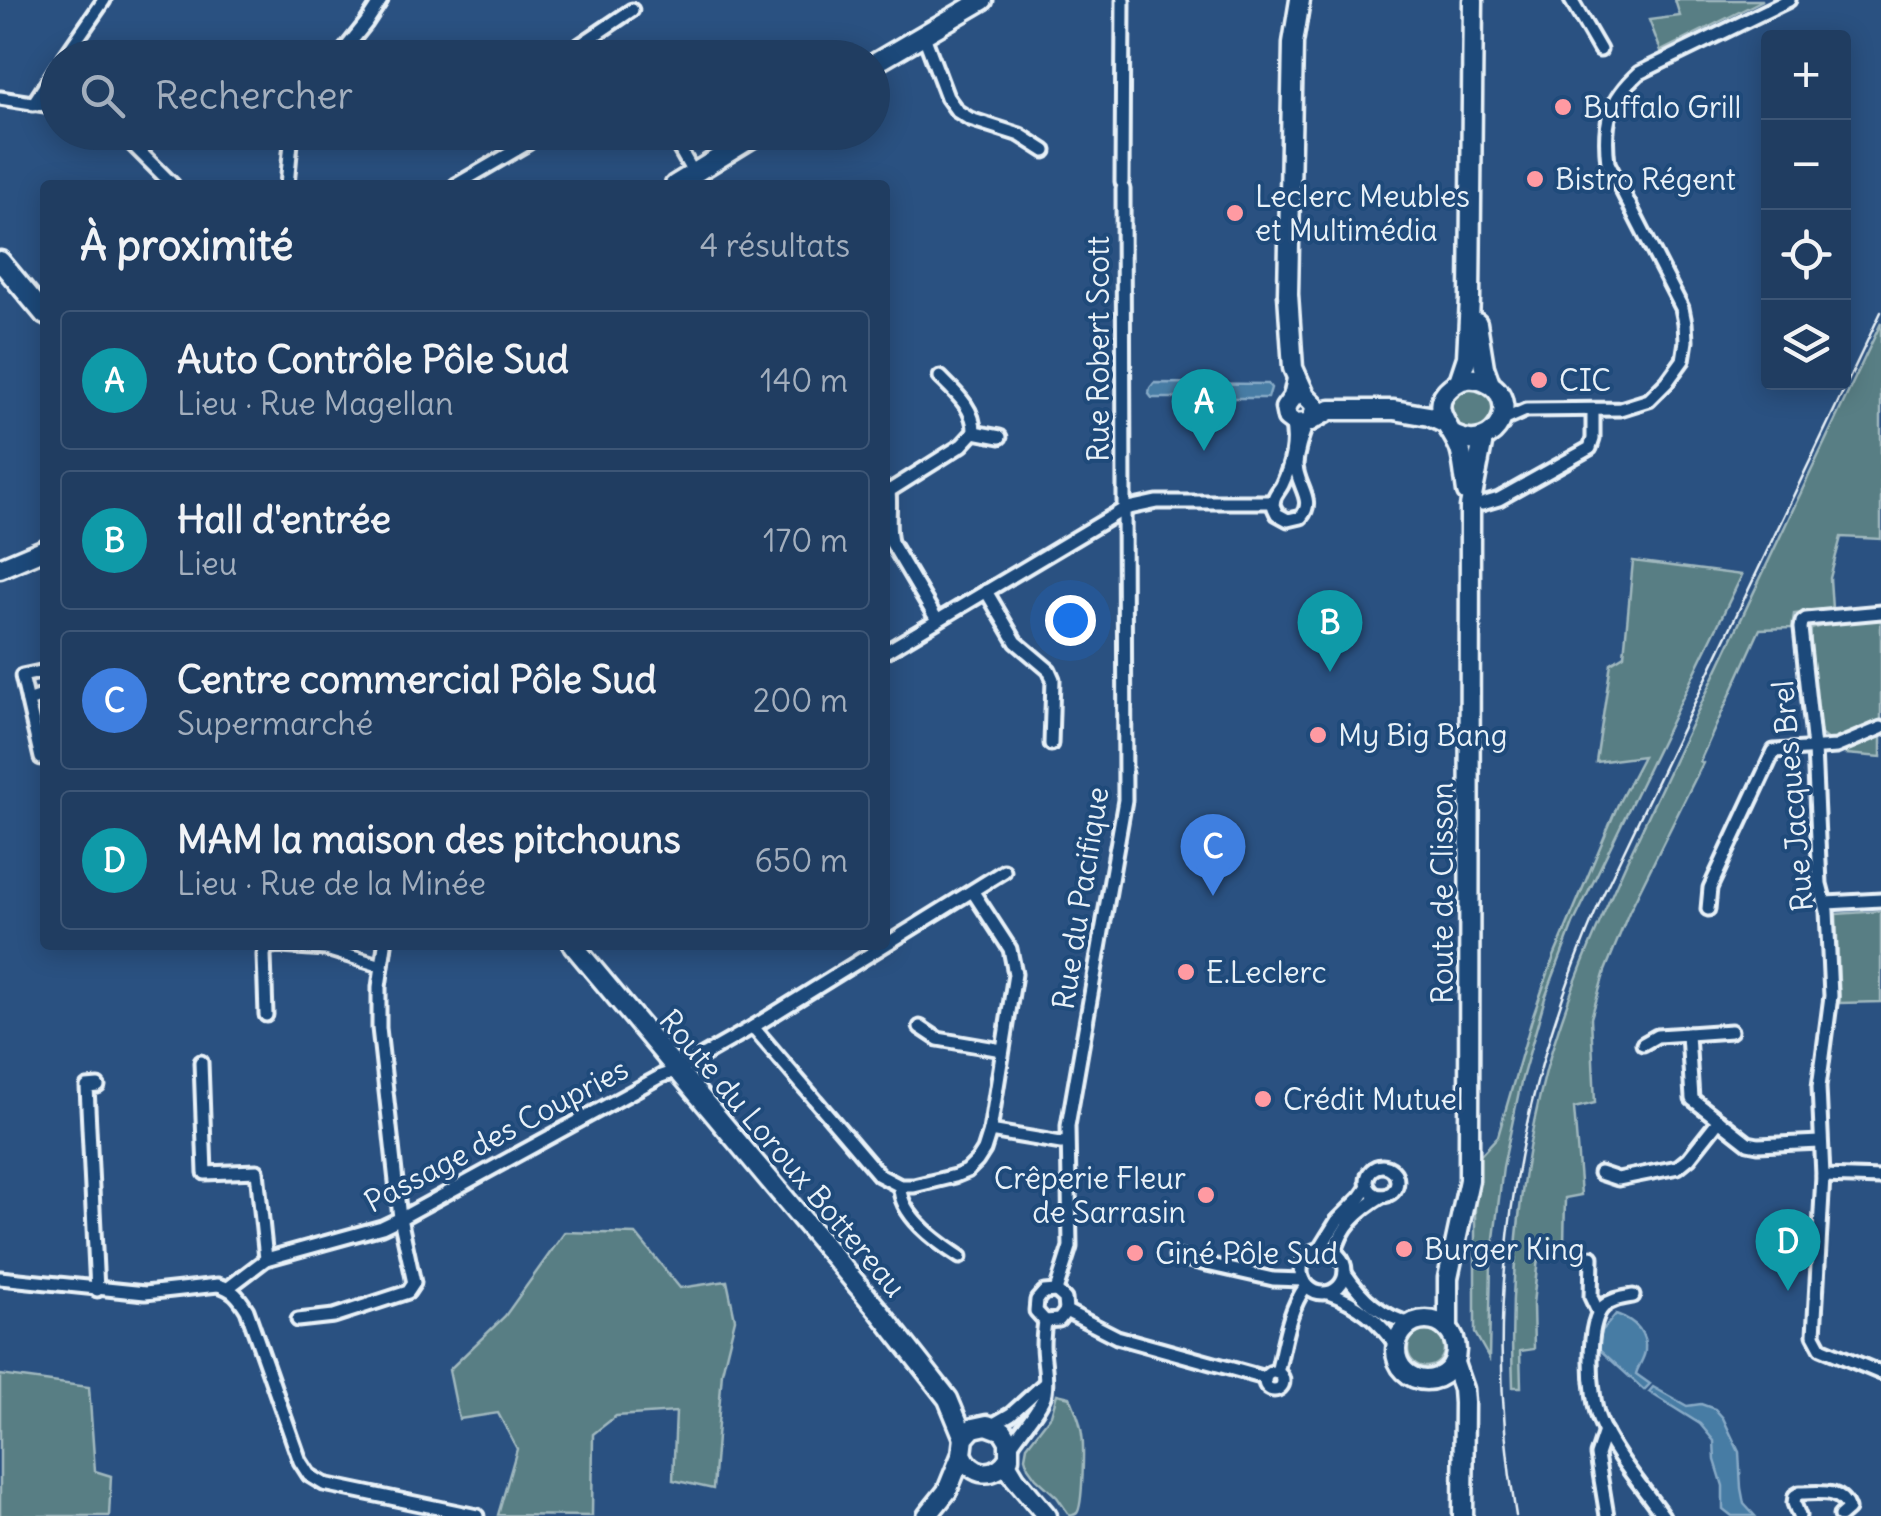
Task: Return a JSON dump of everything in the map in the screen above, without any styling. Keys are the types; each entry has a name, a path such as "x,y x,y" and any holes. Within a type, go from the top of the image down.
{"main road":[{"path":"890,55 983,0"},
{"path":"1300,0 1294,43 1288,294 1294,368 1309,418"},
{"path":"1459,381 1467,357 1470,298 1473,0"},
{"path":"684,180 732,150"},
{"path":"0,262 40,310"},
{"path":"1394,410 1429,416 1472,441 1483,439 1496,429 1503,414 1484,368 1470,298"},
{"path":"1301,392 1285,408 1285,413 1309,418 1394,410 1443,398 1459,381 1473,378 1495,391"},
{"name":"Route de Clisson","path":"1443,398 1441,415 1461,452 1476,505"},
{"name":"Route de Clisson","path":"1448,1330 1448,1278 1468,1180 1476,505 1483,439"},
{"path":"0,568 40,550"},
{"name":"Route du Loroux Bottereau","path":"577,950 948,1399 963,1446"},
{"name":"Route de Clisson","path":"1418,1322 1448,1278"},
{"path":"1454,1363 1434,1380 1419,1380 1408,1374 1397,1357 1396,1347 1400,1337 1418,1322 1434,1322 1448,1330 1456,1345 1454,1363 1463,1389 1464,1516"},
{"path":"1434,1380 1452,1390 1464,1417"},
{"name":"Route du Loroux Bottereau","path":"948,1399 989,1425"},
{"path":"927,1516 947,1491 963,1446 974,1428 989,1425 1006,1436 1016,1478 1045,1514"},
{"path":"963,1446 968,1466 1045,1514"},
{"path":"947,1491 984,1473 996,1472 1008,1455"}],"street":[{"path":"76,40 104,0"},
{"path":"353,40 381,0"},
{"name":"Rue Robert Scott","path":"1123,0 1124,508"},
{"path":"1572,0 1600,50"},
{"path":"1501,421 1526,410 1620,409 1648,400 1683,360 1686,340 1682,308 1608,163 1607,118 1626,85 1639,73 1790,0"},
{"path":"587,40 632,10"},
{"path":"924,36 947,97 957,111 1020,135 1045,150"},
{"path":"33,104 40,93"},
{"path":"0,98 40,105"},
{"path":"138,150 168,180"},
{"path":"287,180 290,150"},
{"path":"465,180 516,150"},
{"path":"680,150 694,174"},
{"path":"890,488 962,445 974,432 974,422 961,398 940,377"},
{"path":"1495,391 1526,410"},
{"path":"1476,505 1499,499 1590,448 1593,410"},
{"path":"1309,418 1296,466 1308,505 1301,518 1288,520 1277,514 1273,502 1281,488 1294,438 1309,418"},
{"path":"974,432 1000,437"},
{"path":"1281,488 1292,485 1302,489"},
{"path":"890,649 1124,508 1157,502 1273,502"},
{"name":"Rue du Pacifique","path":"1056,1291 1070,1247 1068,1126 1124,800 1124,508"},
{"path":"890,536 937,620"},
{"path":"986,591 1016,642 1049,670 1053,679 1051,744"},
{"name":"Rue Jacques Brel","path":"1881,612 1802,622 1831,996 1819,1088 1823,1176 1814,1335 1821,1348 1881,1373"},
{"path":"40,672 22,676 40,754"},
{"path":"28,701 40,697"},
{"path":"1708,908 1710,888 1774,751 1836,747 1881,728"},
{"name":"Passage des Coupries","path":"890,938 1004,871"},
{"path":"754,1027 878,1175 900,1186 914,1186 967,1171 984,1150 990,1131 1015,974 1013,958 973,892"},
{"path":"1826,903 1881,900"},
{"path":"265,950 266,1015"},
{"path":"329,950 382,966"},
{"path":"298,1320 334,1316 408,1292 414,1283 400,1218 378,1028 378,987 384,950"},
{"name":"Passage des Coupries","path":"228,1288 266,1258 382,1227 400,1218 754,1027 870,950"},
{"path":"920,1028 938,1038 1002,1050"},
{"path":"1643,1044 1657,1036 1731,1031"},
{"path":"1688,1034 1692,1099 1753,1144 1820,1142"},
{"path":"201,1062 205,1173 257,1170 266,1258"},
{"path":"97,1290 86,1087 98,1086"},
{"path":"1600,1173 1618,1179 1678,1166 1690,1158 1719,1120"},
{"path":"990,1131 1067,1142"},
{"path":"1319,1250 1336,1221 1361,1198 1373,1169 1390,1168 1397,1178 1396,1186 1391,1193 1368,1204 1346,1226 1335,1253"},
{"path":"1823,1176 1881,1178"},
{"path":"900,1186 902,1202 934,1240 960,1257"},
{"path":"1368,1187 1382,1196"},
{"path":"1066,1311 1117,1337 1271,1376 1304,1283 1303,1262 1312,1252 1335,1253 1343,1261 1342,1284 1328,1293"},
{"path":"1176,1257 1304,1283 1316,1292 1342,1298 1380,1324 1396,1347"},
{"path":"1592,1257 1591,1297 1598,1312"},
{"path":"1345,1272 1366,1300 1385,1314 1418,1322"},
{"path":"0,1278 145,1293 218,1285 228,1288 247,1310 300,1461 309,1475 324,1484 477,1516"},
{"path":"1008,1455 1045,1393 1045,1321 1036,1311 1037,1300 1044,1292 1056,1291 1065,1299 1066,1311 1059,1320 1045,1321"},
{"path":"1632,1296 1605,1304 1598,1312 1592,1336 1595,1408 1605,1432 1663,1516"},
{"path":"989,1425 1011,1414 1045,1383"},
{"path":"1605,1432 1597,1455 1607,1516"},
{"path":"1799,1516 1794,1503 1800,1493 1837,1493 1848,1508 1840,1516"}],"green space":[{"path":"1675,0 1763,0 1661,51 1649,20 1680,16"},
{"path":"1881,323 1881,539 1841,537 1830,578 1832,609 1794,614 1792,628 1760,629 1700,761 1703,763 1629,912 1591,1018 1595,1103 1574,1108 1581,1195 1565,1198 1564,1245 1540,1240 1533,1304 1534,1349 1520,1351 1521,1387 1513,1387 1513,1307 1523,1188 1537,1110 1562,1018 1625,865"},
{"path":"1473,388 1489,394 1495,410 1489,426 1473,432 1457,426 1451,410 1457,394"},
{"path":"1633,561 1742,575 1573,924 1545,998 1521,1082 1503,1167 1491,1262 1489,1358 1475,1333 1475,1161 1498,1136 1553,959 1619,802 1643,756 1596,762 1611,663 1624,655"},
{"path":"1881,616 1881,757 1846,754 1819,733 1811,629 1851,617"},
{"path":"1881,911 1881,1002 1840,1003 1836,914"},
{"path":"565,1232 636,1234 680,1288 727,1281 735,1319 722,1372 713,1489 673,1480 676,1412 616,1416 593,1434 592,1516 498,1515 517,1449 498,1413 459,1419 449,1370 505,1316"},
{"path":"1426,1331 1439,1336 1444,1349 1439,1362 1426,1367 1413,1362 1408,1349 1413,1336"},
{"path":"0,1375 89,1387 95,1471 111,1476 109,1516 0,1516"},
{"path":"1057,1394 1070,1397 1082,1435 1081,1500 1077,1513 1070,1516 1036,1478 1025,1457 1027,1446 1051,1415"}],"water":[{"path":"1154,383 1268,384 1271,388 1268,398 1152,398 1149,394"},
{"path":"1616,1314 1633,1323 1644,1338 1644,1354 1636,1374 1650,1384 1644,1390 1598,1348 1602,1331"},
{"path":"1653,1387 1687,1406 1701,1404 1715,1409 1723,1418 1739,1452 1744,1504 1755,1516 1732,1516 1723,1509 1723,1486 1714,1441 1700,1424 1649,1392"}],"railway":[{"path":"1516,1516 1506,1436 1504,1279 1512,1202 1546,1049 1601,899 1881,312"}],"place":[{"name":"Buffalo Grill","path":"1563,107"},
{"name":"Bistro Régent","path":"1535,179"},
{"name":"Leclerc Meubles et Multimédia","path":"1235,213"},
{"name":"CIC","path":"1539,380"},
{"name":"Auto Contrôle Pôle Sud","path":"1204,451"},
{"name":"Hall d'entrée","path":"1330,672"},
{"name":"My Big Bang","path":"1318,735"},
{"name":"Centre commercial Pôle Sud","path":"1213,896"},
{"name":"E.Leclerc","path":"1186,972"},
{"name":"Crédit Mutuel","path":"1263,1099"},
{"name":"Crêperie Fleur de Sarrasin","path":"1206,1195"},
{"name":"Burger King","path":"1404,1249"},
{"name":"Ciné Pôle Sud","path":"1135,1253"},
{"name":"MAM la maison des pitchouns","path":"1788,1291"}]}
